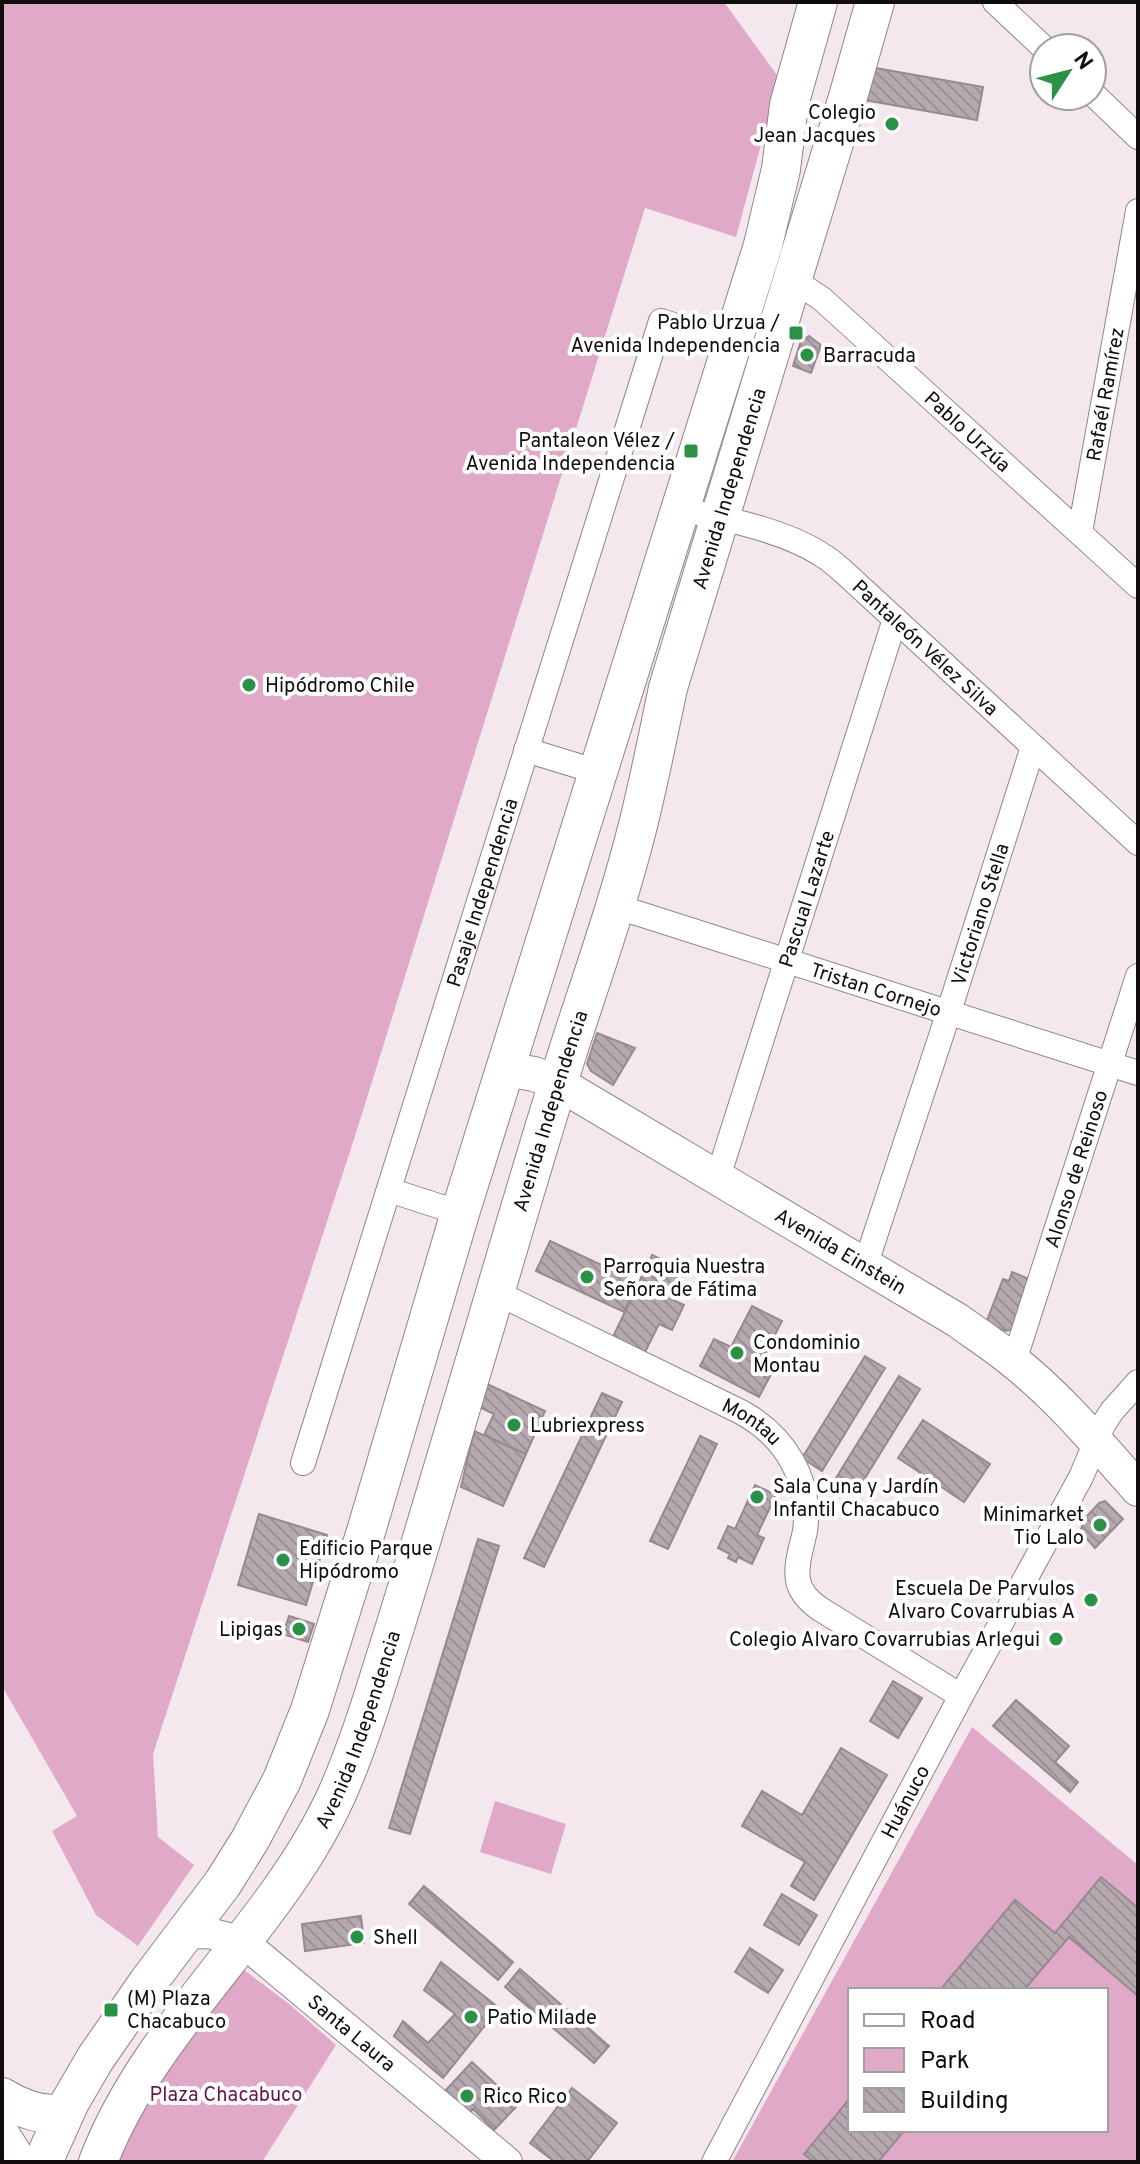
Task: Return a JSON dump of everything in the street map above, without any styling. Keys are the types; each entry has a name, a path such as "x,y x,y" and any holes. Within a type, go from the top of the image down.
{"main road":[{"name":"Avenida Independencia","path":"43,2162 64,2114 95,2059 223,1883 250,1840 282,1780 310,1710 460,1213 777,194 789,105 818,2"},
{"name":"Avenida Independencia","path":"98,2162 120,2112 143,2072 301,1861 348,1769 421,1542 558,1083 615,906 647,787 668,688 875,2"},
{"name":"Avenida Einstein","path":"505,1069 534,1074 558,1083 957,1320 1014,1361 1097,1442 1138,1489"},
{"path":"2,2097 33,2112 64,2114"}],"street":[{"path":"995,2 1028,33"},
{"path":"1108,108 1138,137"},
{"name":"Rafaél Ramírez","path":"1080,532 1138,211"},
{"name":"Pablo Urzúa","path":"791,283 822,299 1138,586"},
{"name":"Pasaje Independencia","path":"303,1463 661,321 732,344"},
{"name":"Pantaleón Vélez Silva","path":"681,509 793,540 823,555 1138,843"},
{"name":"Pascual Lazarte","path":"718,1177 895,619"},
{"name":"Victoriano Stella","path":"865,1266 1033,747"},
{"path":"526,750 598,772"},
{"name":"Tristan Cornejo","path":"615,906 1138,1073"},
{"name":"Alonso de Reinoso","path":"1014,1361 1138,976"},
{"path":"389,1190 460,1213"},
{"name":"Montau","path":"495,1292 741,1412 763,1426 788,1452 802,1485 806,1525 797,1572 805,1596 820,1609 961,1696"},
{"name":"Huánuco","path":"714,2162 1081,1477 1107,1417 1138,1382"},
{"name":"Santa Laura","path":"184,1934 209,1933 243,1942 507,2162"},
{"path":"2,2130 22,2162"}],"green space":[{"name":"Hipódromo Chile","path":"2,2 724,2 779,78 736,237 645,208 356,1133 153,1754 158,1837 194,1865 138,1946 96,1915 52,1831 77,1816 2,1686"},
{"path":"972,1727 1138,1865 1138,2162 732,2162"},
{"path":"495,1801 566,1824 551,1874 480,1852"},
{"name":"Plaza Chacabuco","path":"240,1967 336,2045 262,2162 110,2162 144,2092"}],"building":[{"path":"870,67 983,87 977,120 864,100"},
{"name":"Barracuda","path":"809,336 821,345 811,373 793,366 801,341"},
{"path":"597,1033 635,1048 613,1085 591,1071 587,1064"},
{"name":"Parroquia Nuestra Señora de Fátima","path":"550,1241 638,1282 624,1312 536,1271"},
{"path":"652,1255 685,1271 671,1299 684,1305 672,1330 659,1324 643,1356 611,1341"},
{"path":"1012,1272 1034,1281 1016,1328 1006,1331 986,1323 1003,1279 1009,1281"},
{"name":"Condominio Montau","path":"752,1306 782,1321 763,1358 776,1365 759,1397 700,1366 714,1339 731,1347"},
{"path":"865,1356 885,1368 822,1471 802,1458"},
{"path":"899,1376 920,1389 857,1491 836,1478"},
{"name":"Lubriexpress","path":"487,1384 545,1411 526,1454 484,1435 494,1414 477,1406"},
{"path":"602,1393 622,1402 544,1567 524,1558"},
{"path":"923,1420 990,1464 964,1502 898,1458"},
{"path":"474,1431 526,1454 503,1506 461,1487"},
{"path":"700,1436 717,1444 668,1549 650,1541"},
{"path":"755,1485 776,1495 757,1535 764,1538 752,1564 738,1557 736,1562 728,1558 730,1554 718,1548 728,1526 735,1529"},
{"name":"Minimarket Tio Lalo","path":"1105,1501 1123,1519 1095,1548 1080,1531 1087,1516"},
{"name":"Edificio Parque Hipódromo","path":"259,1514 327,1535 306,1605 238,1585"},
{"path":"478,1539 499,1546 410,1834 389,1828"},
{"name":"Lipigas","path":"289,1616 314,1624 308,1642 283,1634"},
{"path":"893,1681 922,1698 898,1738 870,1721"},
{"path":"1016,1700 1069,1746 1055,1762 1078,1782 1070,1792 993,1726"},
{"path":"841,1748 887,1775 814,1900 791,1886 805,1862 742,1826 762,1791 802,1815"},
{"path":"1101,1877 1138,1908 1138,1996 1069,1937 1026,1988 942,1988 1015,1900 1055,1933"},
{"path":"424,1886 513,1962 498,1980 409,1904"},
{"path":"782,1894 817,1915 799,1945 764,1925"},
{"path":"361,1916 364,1943 305,1951 302,1924"},
{"path":"750,1948 783,1970 768,1993 735,1972"},
{"name":"Patio Milade","path":"441,1962 499,2008 443,2078 394,2036 403,2021 428,2043 455,2014 424,1990"},
{"path":"520,1969 609,2046 594,2063 505,1987"},
{"path":"472,2062 518,2105 494,2130 473,2109 469,2113 445,2091"},
{"path":"572,2088 617,2123 587,2162 555,2162 530,2143"},
{"path":"848,2100 848,2132 903,2132 878,2162 814,2162 804,2154"}],"place":[{"name":"Colegio Jean Jacques","path":"892,124"},
{"name":"Pablo Urzua / Avenida Independencia","path":"796,333"},
{"name":"Barracuda","path":"807,355"},
{"name":"Pantaleon Vélez / Avenida Independencia","path":"691,451"},
{"name":"Hipódromo Chile","path":"249,685"},
{"name":"Parroquia Nuestra Señora de Fátima","path":"587,1277"},
{"name":"Condominio Montau","path":"737,1353"},
{"name":"Lubriexpress","path":"514,1425"},
{"name":"Sala Cuna y Jardín Infantil Chacabuco","path":"757,1497"},
{"name":"Minimarket Tio Lalo","path":"1100,1525"},
{"name":"Edificio Parque Hipódromo","path":"283,1560"},
{"name":"Escuela De Parvulos Alvaro Covarrubias A","path":"1091,1600"},
{"name":"Lipigas","path":"299,1629"},
{"name":"Colegio Alvaro Covarrubias Arlegui","path":"1056,1639"},
{"name":"Shell","path":"357,1937"},
{"name":"(M) Plaza Chacabuco","path":"111,2010"},
{"name":"Patio Milade","path":"471,2017"},
{"name":"Rico Rico","path":"467,2096"}]}
